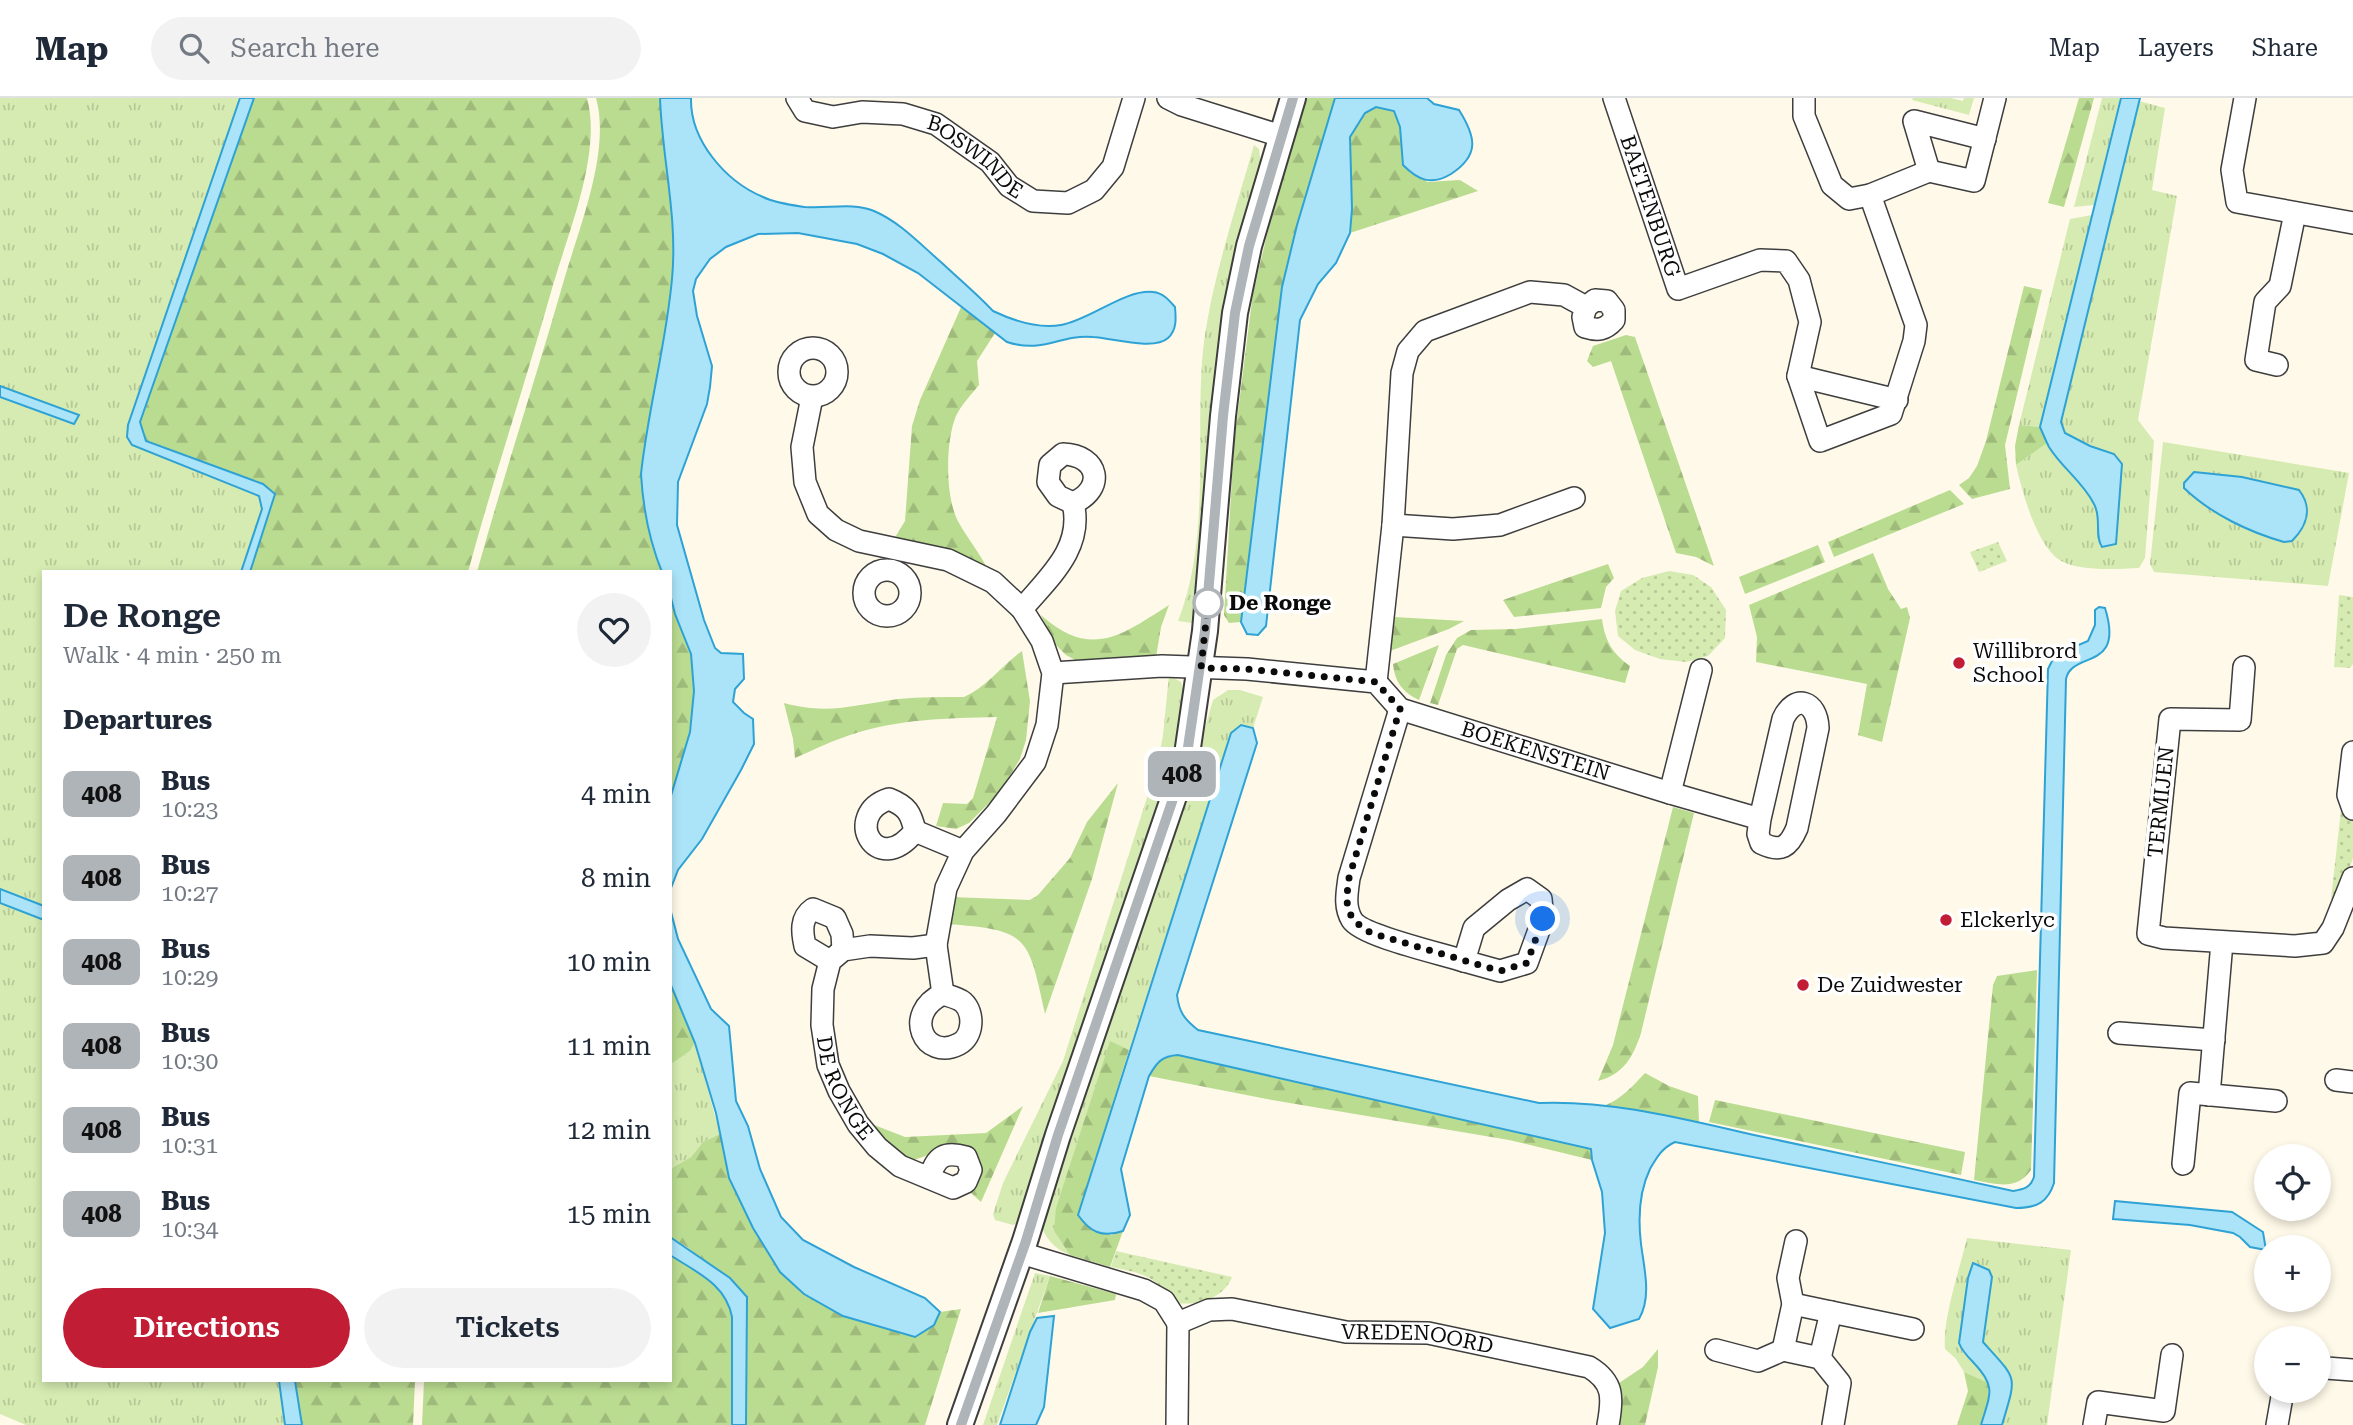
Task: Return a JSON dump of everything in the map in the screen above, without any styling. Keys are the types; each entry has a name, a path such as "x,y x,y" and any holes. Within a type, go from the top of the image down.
{"street":[{"name":"BOSWINDE","path":"797,98 805,111 833,117 862,112 903,114 936,124 989,162 1009,186 1033,201 1068,203 1094,190 1113,167 1134,98"},
{"path":"1168,98 1182,105 1281,136"},
{"path":"961,1425 1184,766 1201,668 1223,416 1235,313 1249,246 1293,98"},
{"name":"BAETENBURG","path":"1614,98 1678,289 1760,260 1786,261 1799,280 1810,322 1798,376"},
{"path":"1804,98 1804,116 1832,184 1849,199 1870,195 1930,171 1974,181 1995,98"},
{"path":"2245,98 2232,170 2237,202 2353,223"},
{"path":"1930,171 1914,121 1985,139"},
{"path":"1798,376 1820,441 1892,414 1914,341 1916,325 1870,195"},
{"path":"2277,365 2256,360 2265,302 2280,286 2295,213"},
{"path":"1376,682 1393,525 1402,373 1408,351 1425,331 1530,292 1564,295 1586,307"},
{"path":"1798,376 1897,400"},
{"path":"812,397 802,447 806,482 818,513 836,530 898,561 948,560 993,582 1022,609 1042,641 1054,673 1047,725 1035,762 996,814 963,851 946,888 936,945 943,994"},
{"path":"1393,525 1453,529 1500,525 1574,498"},
{"path":"1022,609 1058,567 1074,539 1076,517 1073,503"},
{"path":"1054,673 1162,666 1247,669 1376,682 1400,709 1349,878 1346,903 1353,922 1371,933 1464,961"},
{"name":"TERMIJEN","path":"2244,667 2241,720 2170,719 2148,934 2164,938 2295,946 2323,943 2333,928 2353,878"},
{"path":"1671,793 1701,670"},
{"path":"1798,703 1809,705 1818,714 1818,728 1792,839 1784,846 1772,848 1762,842 1758,834 1760,819 1783,719 1788,708 1798,703"},
{"name":"BOEKENSTEIN","path":"1400,709 1760,819"},
{"path":"2353,752 2348,795 2353,809"},
{"path":"915,831 963,851"},
{"path":"2209,1095 2222,942"},
{"name":"DE RONGE","path":"930,1177 920,1176 900,1166 877,1147 858,1124 828,1065 822,1025 823,989 837,956 870,946 913,948 936,945"},
{"path":"2119,1033 2214,1040"},
{"path":"2183,1164 2190,1093 2276,1101"},
{"path":"1783,1350 1793,1304 1788,1278 1796,1241"},
{"path":"1021,1253 1144,1290 1164,1301 1178,1323 1177,1425"},
{"path":"1793,1304 1913,1329"},
{"name":"VREDENOORD","path":"1178,1323 1209,1310 1232,1309 1346,1332 1428,1333 1589,1367 1601,1374 1609,1385 1611,1408 1608,1425"},
{"path":"1820,1358 1831,1312"},
{"path":"1716,1350 1758,1361 1783,1350 1820,1358 1840,1383 1833,1425"},
{"path":"2094,1425 2098,1402 2164,1411 2172,1355"},
{"path":"2331,1368 2353,1370"},
{"path":"2277,1425 2281,1403"}],"green space":[{"path":"0,98 240,98 128,425 132,445 259,496 262,509 242,570 42,570 42,905 0,889 0,397 74,424 79,416 0,386"},
{"path":"254,98 587,98 591,119 590,142 582,192 469,570 251,570 275,494 263,484 146,441 140,422"},
{"path":"596,98 660,98 674,256 666,328 641,474 647,524 661,570 478,570 585,214 596,165 600,119"},
{"path":"1307,98 1335,98 1297,225 1282,287 1241,622 1229,623 1224,615 1234,443 1253,293 1274,206"},
{"path":"1951,98 1963,101 1964,98 1974,98 1969,115 1912,100"},
{"path":"2079,98 2094,98 2064,207 2048,203"},
{"path":"2102,98 2120,98 2094,205 2074,207"},
{"path":"2139,101 2165,108 2152,190 2177,196 2138,420 2154,441 2145,558 2139,568 2086,568 2058,559 2043,541 2031,516 2016,465 2047,443 2094,504 2098,515 2101,547 2116,544 2114,454 2090,446 2065,433 2061,422"},
{"path":"1376,107 1394,111 1400,127 1401,145 1427,182 1460,180 1478,191 1350,233 1350,137 1364,113"},
{"path":"1254,145 1259,149 1261,164 1230,275 1217,357 1192,623 1178,621 1188,590 1198,526 1205,336 1223,253"},
{"path":"2092,215 2040,427 2019,425 2070,219"},
{"path":"2024,286 2042,290 2005,445 2010,489 1972,499 1959,485 1969,478 1977,466 1986,441"},
{"path":"962,305 995,333 977,361 979,385 961,408 952,427 948,455 949,485 954,513 988,570 943,549 894,539 905,521 912,426 920,400"},
{"path":"1626,335 1635,337 1714,566 1696,557 1676,553 1611,361 1593,367 1587,361 1593,346"},
{"path":"2019,425 2040,427 2047,443 2016,465 2015,446"},
{"path":"2163,442 2349,473 2328,586 2154,572 2150,564"},
{"path":"1950,490 1964,504 1834,557 1828,542"},
{"path":"1998,542 2007,561 1979,572 1970,552"},
{"path":"1818,545 1825,562 1745,594 1739,577"},
{"path":"1873,553 1888,589 1901,609 1907,607 1910,618 1882,742 1858,735 1867,684 1756,662 1757,637 1749,605"},
{"path":"1608,564 1614,578 1606,587 1601,608 1514,617 1503,600"},
{"path":"1669,571 1693,575 1711,587 1726,610 1725,638 1708,656 1686,662 1660,659 1635,650 1618,636 1615,611 1621,591 1642,578"},
{"path":"2339,595 2353,597 2353,664 2350,668 2334,667"},
{"path":"672,600 689,647 694,673 693,710 686,746 672,792"},
{"path":"1169,605 1161,627 1156,657 1079,662 1066,655 1054,643 1041,615 1075,637 1091,640 1121,633"},
{"path":"1394,617 1464,621 1390,651"},
{"path":"1602,619 1610,646 1630,666 1625,683 1463,645 1457,649 1438,705 1430,703 1446,655 1457,638 1471,630 1515,629"},
{"path":"1439,645 1419,700 1400,686 1393,664"},
{"path":"1022,651 1030,701 1026,740 1020,759 1000,792 969,823 956,829 936,826 943,803 967,804 973,798 997,717 942,719 886,726 843,737 795,758 784,703 828,709 898,699 964,697 980,688"},
{"path":"1169,675 1181,682 1184,691 1173,763 1019,1222 1013,1225 995,1220 993,1214 1003,1183 1063,1061 1158,763"},
{"path":"1228,690 1240,690 1263,697 1253,728 1241,725 1231,733 1129,1050 1110,1042 1054,1231 1070,1255 1052,1244 1041,1226 1067,1133 1180,814 1213,700"},
{"path":"1118,783 1092,879 1045,1014 1034,968 1020,942 995,930 947,924 950,897 1030,900 1038,895 1070,858 1087,822"},
{"path":"1673,807 1694,813 1641,1033 1635,1050 1621,1069 1598,1081 1613,1045"},
{"path":"2341,810 2353,817 2353,858 2338,900 2331,899"},
{"path":"0,903 42,919 42,1382 279,1382 285,1425 26,1425 0,1414"},
{"path":"2037,970 2031,1170 2025,1177 2012,1183 1974,1180 1993,985 1997,976"},
{"path":"672,988 695,1043 690,1051 672,1064"},
{"path":"1110,1041 1129,1050 1078,1215 1111,1235 1123,1231 1110,1267 1070,1255 1054,1231 1056,1208"},
{"path":"695,1043 720,1134 703,1142 691,1157 672,1168 672,1064 690,1051"},
{"path":"1178,1055 1573,1143 1592,1149 1592,1160 1509,1140 1272,1100 1149,1076 1160,1061"},
{"path":"1645,1073 1669,1086 1698,1096 1699,1123 1606,1105 1632,1087"},
{"path":"1715,1100 1965,1152 1961,1175 1709,1122"},
{"path":"1023,1106 981,1202 970,1192 976,1172 949,1148 908,1162 864,1121 905,1137 986,1133"},
{"path":"720,1134 729,1178 753,1228 780,1272 934,1325 940,1312 961,1309 925,1425 746,1425 747,1297 687,1247 672,1238 672,1168 691,1157 703,1142"},
{"path":"1967,1238 2071,1250 2047,1425 2002,1425 2010,1396 2011,1379 2003,1364 1983,1342 1989,1270 1973,1264 1962,1351 1987,1377 1989,1383 1964,1372 1956,1359 1945,1349 1946,1324"},
{"path":"1116,1251 1232,1277 1223,1290 1209,1299 1202,1302 1177,1303 1162,1287 1148,1278 1111,1267"},
{"path":"672,1256 717,1287 729,1306 732,1317 732,1425 422,1425 424,1382 672,1382"},
{"path":"1035,1273 1050,1276 997,1425 983,1425"},
{"path":"1050,1276 1116,1294 1115,1300 1038,1313"},
{"path":"1658,1349 1658,1367 1645,1425 1614,1425 1616,1385 1643,1367"},
{"path":"1964,1372 1989,1383 1988,1400 1981,1425 1957,1425 1968,1391"},
{"path":"295,1382 415,1382 413,1425 302,1425"}],"water":[{"path":"240,98 254,98 140,422 146,441 263,484 275,494 251,570 242,570 262,509 259,496 132,445 127,437 128,425"},
{"path":"660,98 691,98 692,114 703,144 723,170 749,190 783,204 805,207 849,206 874,211 910,234 993,311 1018,321 1035,325 1061,325 1142,292 1153,292 1168,299 1175,307 1176,320 1173,331 1162,342 1143,344 1081,337 1042,345 1020,345 1007,342 918,273 883,254 857,244 798,233 758,234 726,247 710,259 696,279 693,291 697,316 712,366 710,387 707,404 678,482 677,525 704,620 715,648 721,653 743,654 744,679 735,689 733,702 753,719 754,744 702,839 678,870 672,885 672,792 690,732 694,691 691,654 672,602 672,570 661,570 657,560 645,512 641,474 672,279 673,233"},
{"path":"1335,98 1427,98 1434,104 1459,110 1472,137 1471,153 1460,167 1444,178 1420,178 1403,165 1400,127 1394,111 1376,107 1365,113 1350,137 1350,233 1336,263 1318,284 1300,320 1266,626 1258,635 1247,634 1241,622 1282,287 1297,225"},
{"path":"2121,98 2140,98 2061,422 2065,433 2090,446 2114,454 2122,464 2116,544 2102,547 2098,537 2098,515 2094,504 2054,455 2040,427"},
{"path":"0,386 79,415 74,424 0,397"},
{"path":"2194,472 2242,477 2299,490 2306,503 2304,523 2292,541 2284,542 2244,527 2218,514 2184,488 2184,483"},
{"path":"2099,607 2105,608 2109,628 2108,642 2103,651 2095,657 2070,670 2066,679 2054,1183 2041,1203 2016,1208 1675,1142 1663,1150 1650,1169 1640,1206 1646,1292 1643,1310 1639,1319 1610,1328 1593,1309 1605,1233 1602,1192 1591,1149 1178,1055 1160,1061 1149,1076 1121,1169 1130,1215 1123,1231 1109,1234 1097,1232 1087,1226 1078,1215 1231,733 1241,725 1253,728 1257,743 1177,995 1183,1015 1198,1030 1539,1103 1593,1104 1647,1112 2013,1191 2026,1187 2034,1177 2048,669 2055,655 2088,641 2095,625 2095,610"},
{"path":"0,889 42,905 42,919 0,903"},
{"path":"672,916 678,939 711,1009 729,1026 736,1101 748,1126 760,1169 781,1217 803,1240 854,1267 925,1298 940,1312 934,1325 915,1337 843,1316 804,1294 780,1272 753,1228 729,1178 716,1113 695,1043 672,988"},
{"path":"2115,1201 2232,1212 2263,1232 2264,1235 2254,1235 2254,1248 2233,1233 2190,1225 2113,1219"},
{"path":"672,1238 730,1278 747,1297 746,1425 732,1425 732,1317 729,1306 717,1287 672,1256"},
{"path":"1973,1263 1989,1270 1992,1277 1983,1342 2003,1364 2011,1379 2012,1387 2002,1425 1981,1425 1989,1398 1988,1385 1986,1378 1959,1343 1968,1278"},
{"path":"1054,1316 1044,1407 1036,1425 1000,1425 1030,1332 1037,1318"},
{"path":"279,1382 295,1382 302,1425 285,1425"}],"bus line":[{"name":"408","path":"961,1425 1026,1241 1058,1135 1186,761 1201,668 1223,416 1235,313 1249,246 1293,98"}],"place":[{"name":"De Ronge","path":"1208,603"},
{"name":"Willibrord School","path":"1959,663"},
{"name":"Elckerlyc","path":"1946,920"},
{"name":"De Zuidwester","path":"1803,985"}],"route":[{"path":"1208,603 1201,668 1247,669 1376,682 1400,709 1349,878 1346,903 1353,922 1371,933 1500,971 1527,963 1543,919"}]}
